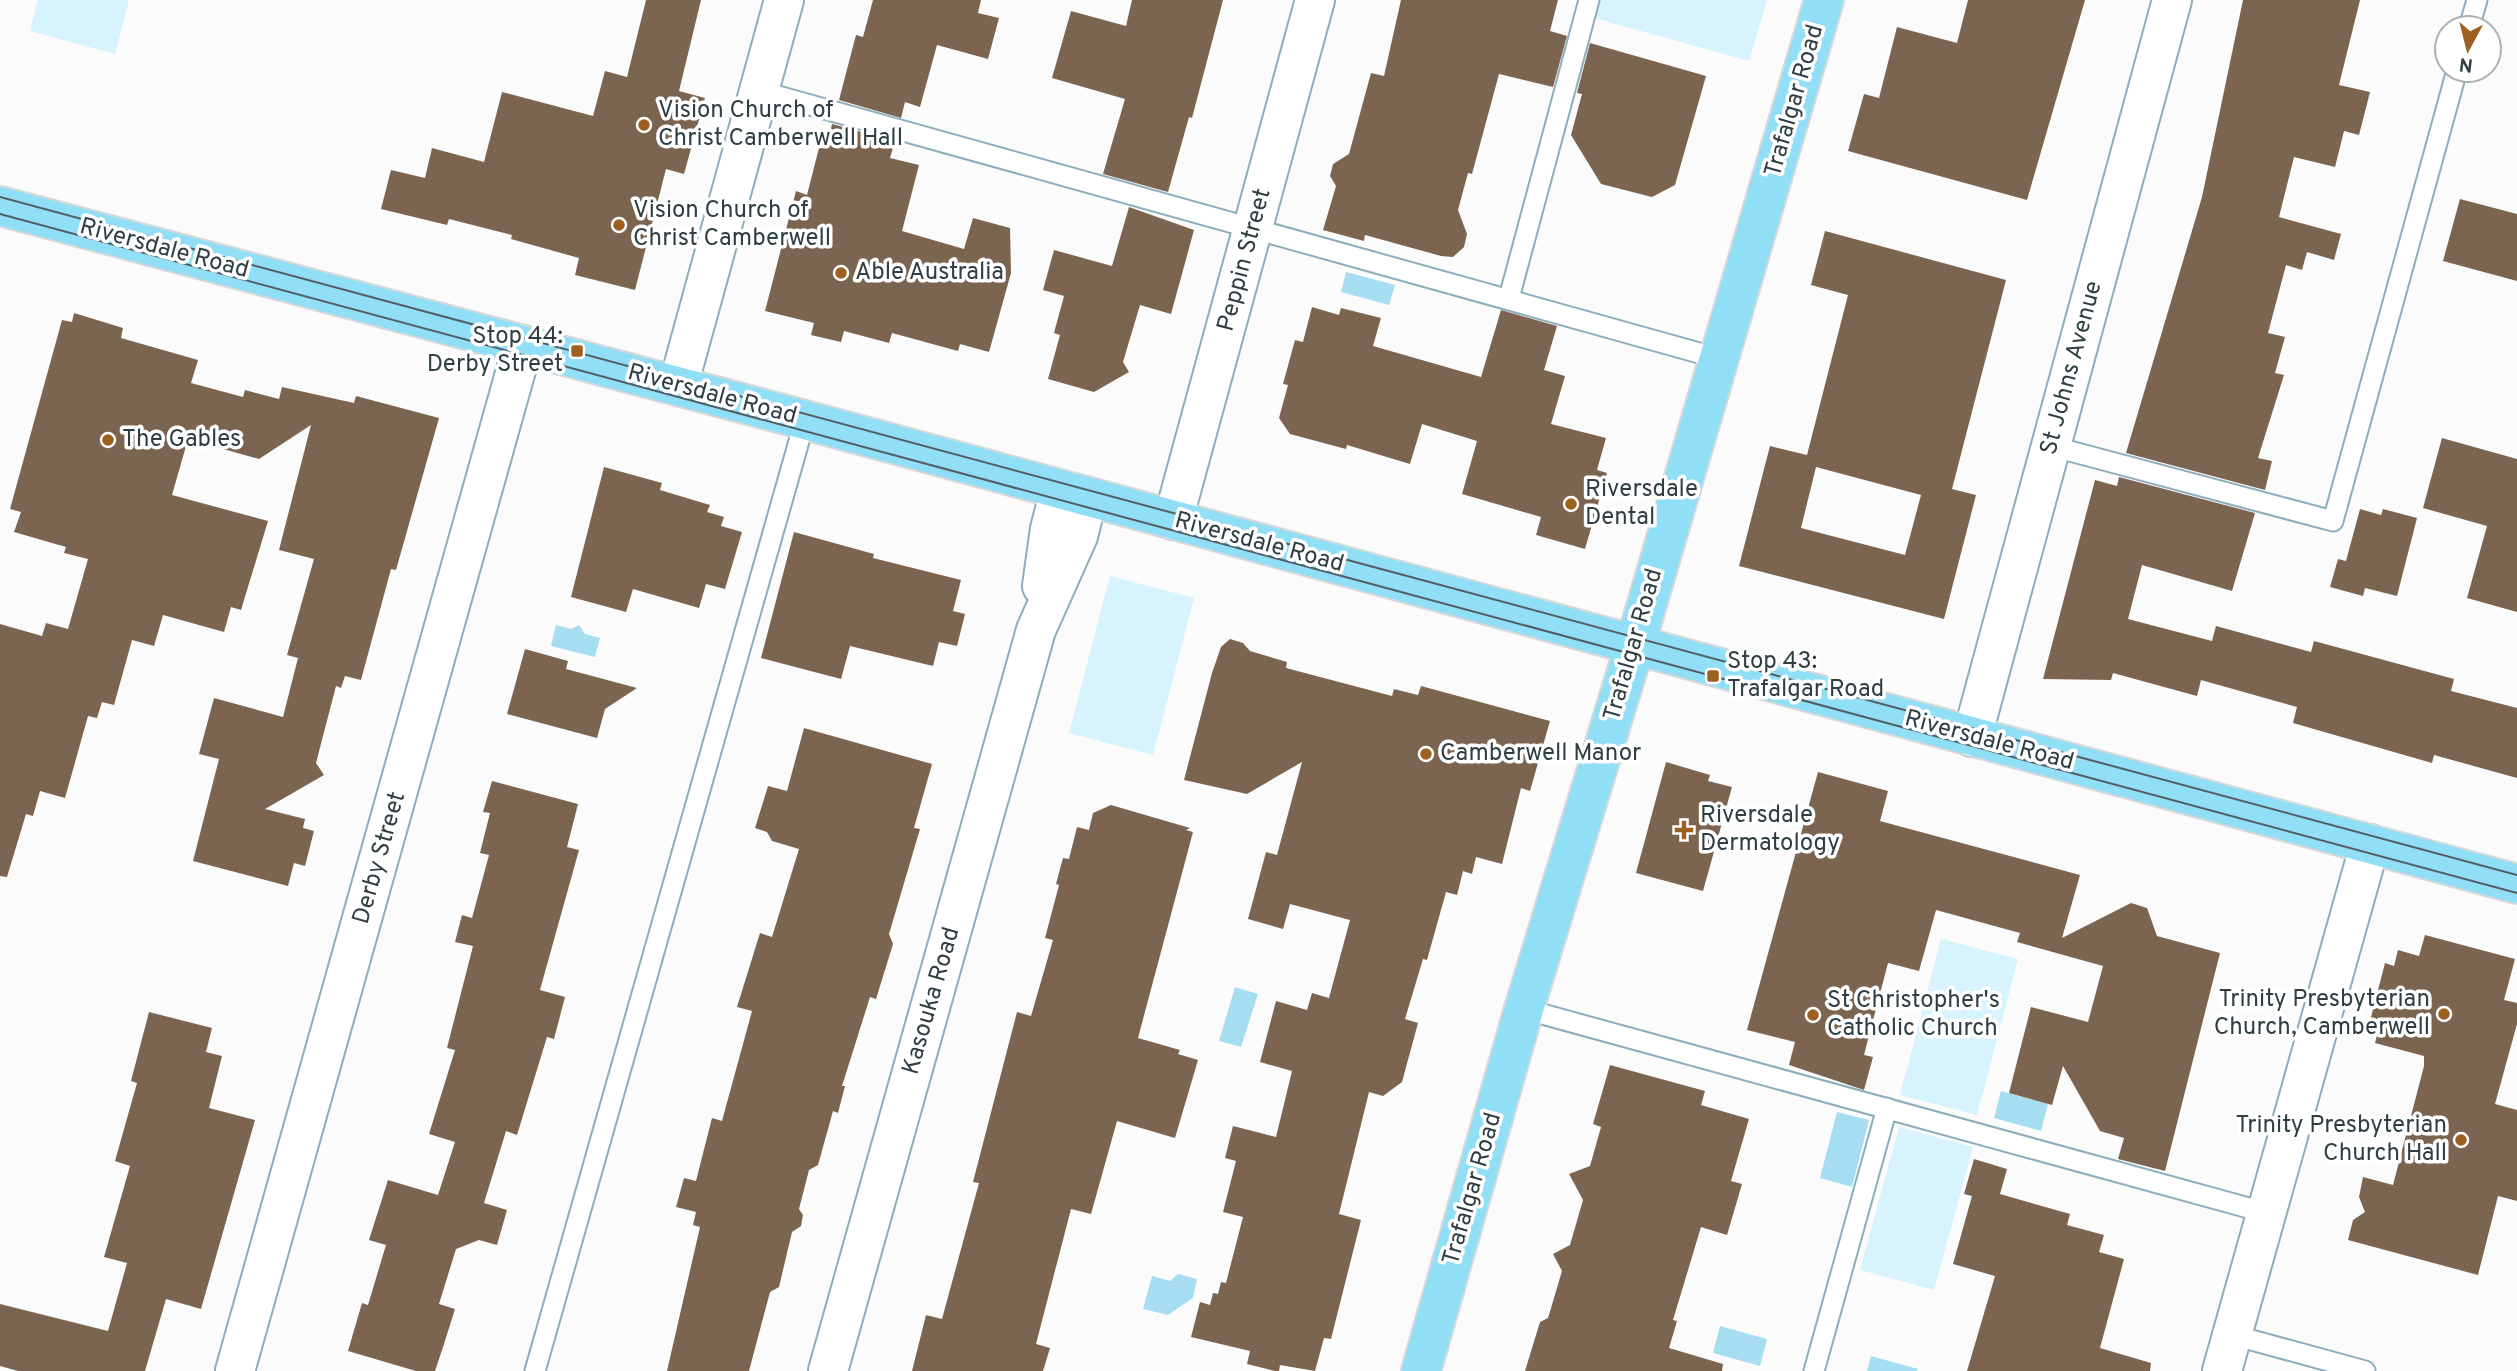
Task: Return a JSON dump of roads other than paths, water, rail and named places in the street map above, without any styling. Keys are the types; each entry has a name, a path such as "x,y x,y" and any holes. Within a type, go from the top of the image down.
{"main road":[{"name":"Trafalgar Road","path":"1422,1371 1524,1009 1635,645 1824,0"},
{"name":"Riversdale Road","path":"2,213 678,386 2517,884"}],"street":[{"path":"678,386 785,0"},
{"name":"Peppin Street","path":"1173,520 1315,0"},
{"name":"St Johns Avenue","path":"1972,737 2172,0"},
{"name":"Derby Street","path":"235,1371 523,345"},
{"name":"Kasouka Road","path":"828,1371 1036,630 1077,536 1074,493"},
{"path":"2222,1371 2370,844"}],"lane":[{"path":"1509,298 1589,0"},
{"path":"2051,446 2333,521 2453,84"},
{"path":"760,90 1717,358"},
{"path":"535,1371 805,420"},
{"path":"1524,1009 2267,1213"},
{"path":"1814,1371 1887,1108"},
{"path":"2233,1335 2365,1371"}],"water":[{"path":"1346,272 1395,285 1389,305 1341,292"},
{"path":"556,625 571,629 579,625 585,634 600,638 595,657 551,646"},
{"path":"1235,987 1258,994 1241,1047 1219,1041"},
{"path":"2001,1091 2048,1104 2041,1131 1994,1118"},
{"path":"1837,1112 1869,1120 1852,1187 1820,1178"},
{"path":"1178,1274 1197,1279 1193,1298 1168,1315 1143,1309 1152,1276 1170,1281"},
{"path":"1720,1326 1767,1339 1760,1366 1713,1353"},
{"path":"1871,1356 1918,1369 1867,1371"}],"tram line":[{"path":"0,197 2517,875"},
{"path":"0,214 2517,893"}],"place":[{"name":"Vision Church of Christ Camberwell Hall","path":"644,125"},
{"name":"Vision Church of Christ Camberwell","path":"619,225"},
{"name":"Able Australia","path":"841,273"},
{"name":"Stop 44: Derby Street","path":"577,351"},
{"name":"The Gables","path":"108,440"},
{"name":"Riversdale Dental","path":"1571,504"},
{"name":"Stop 43: Trafalgar Road","path":"1713,676"},
{"name":"Camberwell Manor","path":"1426,754"},
{"name":"Riversdale Dermatology","path":"1684,830"},
{"name":"Trinity Presbyterian Church, Camberwell","path":"2444,1014"},
{"name":"St Christopher's Catholic Church","path":"1813,1015"},
{"name":"Trinity Presbyterian Church Hall","path":"2461,1140"}]}
